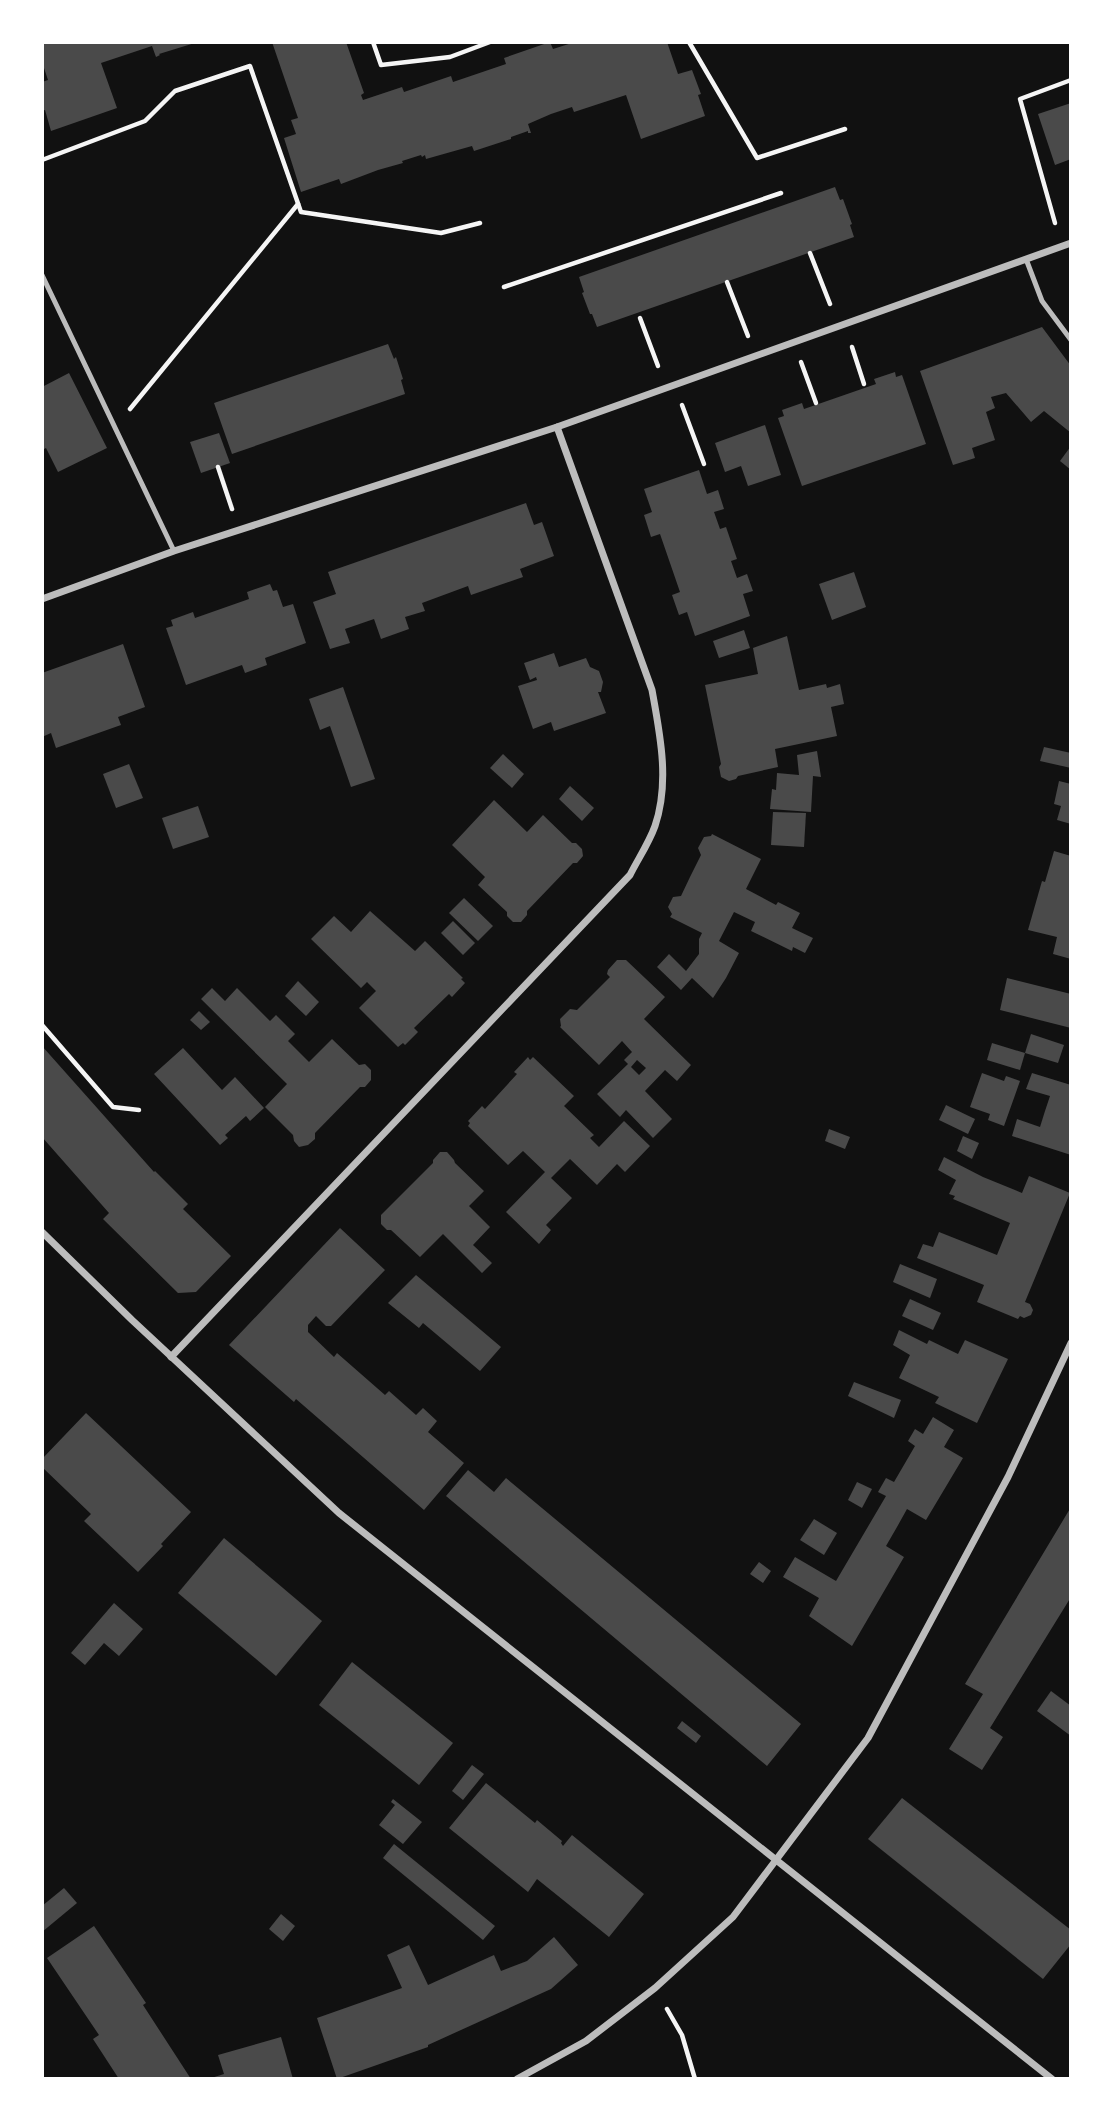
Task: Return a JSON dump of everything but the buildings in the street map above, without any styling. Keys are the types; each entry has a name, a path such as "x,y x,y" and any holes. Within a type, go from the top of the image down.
{"street":[{"path":"42,599 174,551 556,427 1071,243"},
{"path":"171,1357 630,875 655,826 664,779 652,690 556,427"},
{"path":"42,1232 171,1357 339,1513 1052,2079"},
{"path":"517,2079 586,2041 654,1988 733,1917 868,1738 1009,1477 1071,1343"}],"lane":[{"path":"1026,259 1042,301 1071,340"},
{"path":"42,275 174,551"}],"path":[{"path":"373,42 381,65 450,57 490,42"},
{"path":"689,42 757,158 845,129"},
{"path":"42,160 145,121 175,91 250,66 301,212 441,233 480,223"},
{"path":"1062,246 1020,99 1071,80"},
{"path":"504,287 782,193"},
{"path":"115,429 298,204"},
{"path":"810,253 864,384"},
{"path":"727,282 756,355"},
{"path":"640,318 704,464"},
{"path":"794,341 816,403"},
{"path":"218,467 239,530"},
{"path":"42,1025 113,1108 139,1110"},
{"path":"654,1988 682,2035 695,2079"}]}
